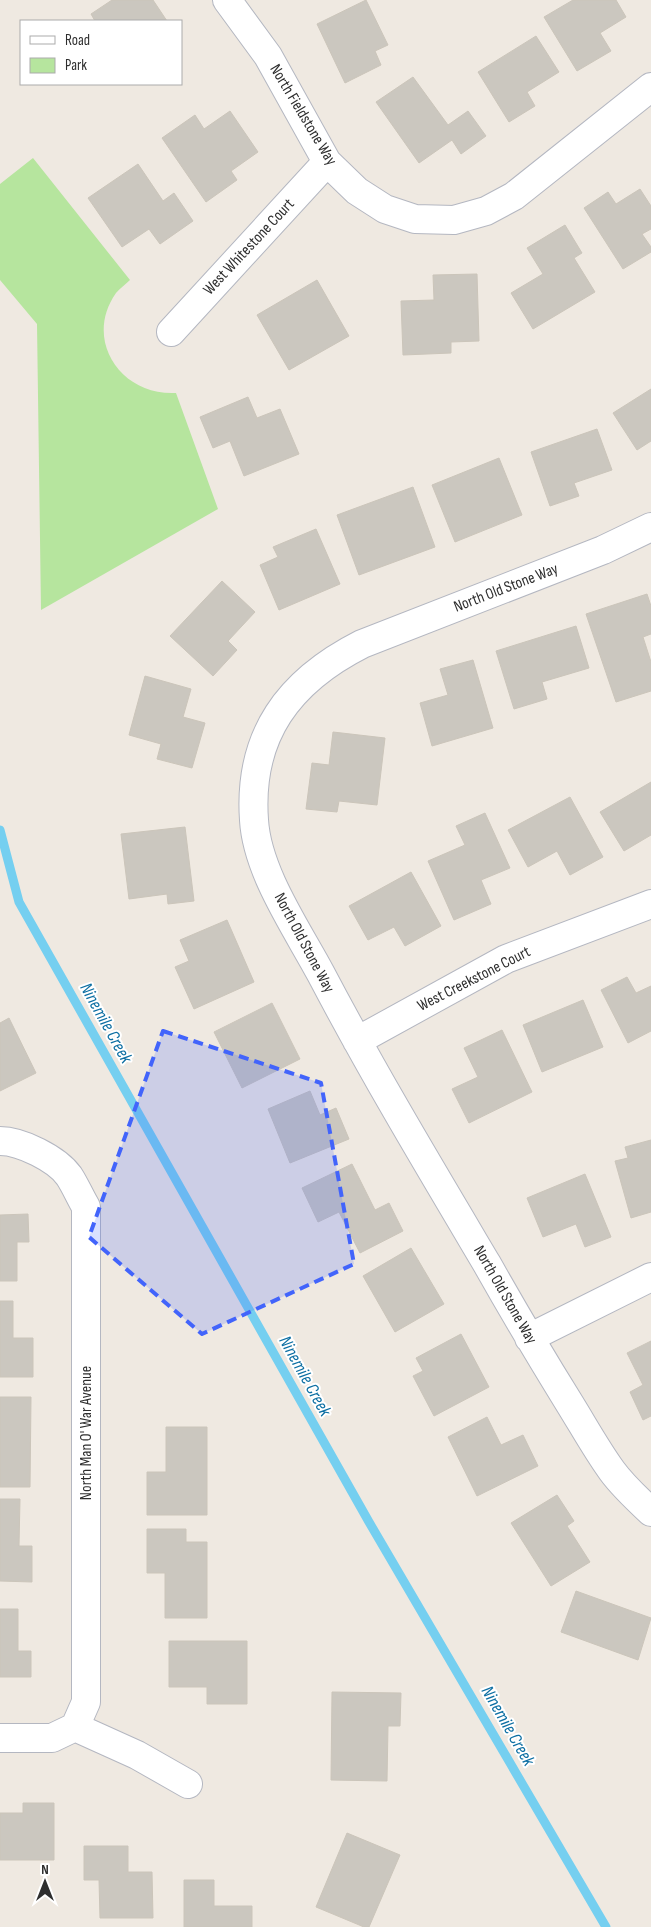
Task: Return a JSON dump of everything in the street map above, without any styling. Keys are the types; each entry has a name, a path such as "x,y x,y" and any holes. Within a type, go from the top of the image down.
{"street":[{"name":"North Fieldstone Way","path":"227,0 268,56 327,162 357,191 385,209 416,219 454,220 486,211 514,196 651,87"},
{"name":"West Whitestone Court","path":"171,332 327,162"},
{"name":"North Old Stone Way","path":"651,527 603,550 362,644 334,658 309,677 286,702 270,728 259,759 253,791 254,822 260,854 273,884 356,1042 529,1338 613,1472 651,1512"},
{"name":"West Creekstone Court","path":"356,1042 506,959 651,904"},
{"name":"North Man O' War Avenue","path":"0,1141 8,1141 42,1154 68,1174 86,1207 86,1702 76,1727"},
{"path":"529,1338 651,1277"},
{"path":"0,1738 52,1738 76,1727 137,1755 188,1784"}],"highlighted area":[{"path":"163,1031 321,1083 354,1264 202,1334 89,1237"}],"green space":[{"path":"33,158 130,280 116,293 107,311 104,329 106,346 113,362 124,375 139,385 156,391 176,393 218,509 41,610 37,324 0,280 0,184"}],"building":[{"path":"112,0 153,0 166,20 94,20 91,14"},
{"path":"366,0 388,45 375,51 381,65 345,83 317,24"},
{"path":"573,0 616,0 626,17 600,33 611,51 577,71 544,17"},
{"path":"536,36 559,72 527,92 535,106 509,122 478,72"},
{"path":"413,77 448,125 468,111 486,136 461,154 452,140 419,163 376,102"},
{"path":"230,111 258,152 231,171 237,180 206,202 162,138 195,115 204,129"},
{"path":"138,164 163,201 174,193 193,221 160,244 149,229 122,247 88,198"},
{"path":"640,189 651,206 651,229 642,234 651,247 651,252 623,269 584,208 608,192 616,204"},
{"path":"565,225 582,253 574,258 595,292 533,329 511,293 543,274 527,248"},
{"path":"477,274 479,341 451,342 451,353 403,355 401,301 434,300 433,275"},
{"path":"317,280 349,336 289,370 257,315"},
{"path":"651,389 651,441 637,450 613,413"},
{"path":"248,397 257,418 280,409 299,454 244,476 230,441 213,448 200,417"},
{"path":"597,429 612,470 574,483 579,496 550,506 531,452"},
{"path":"499,458 522,515 455,542 432,485"},
{"path":"413,487 435,547 359,575 337,515"},
{"path":"316,529 340,584 279,610 260,565 278,557 273,547"},
{"path":"222,581 255,612 228,641 237,650 213,676 170,636"},
{"path":"647,594 651,606 651,634 643,637 651,662 651,691 616,702 586,614"},
{"path":"576,626 589,668 542,682 547,699 514,709 496,651"},
{"path":"473,660 493,728 432,746 420,703 448,695 440,669"},
{"path":"145,676 191,689 183,717 205,723 192,768 157,759 161,744 129,735"},
{"path":"333,732 385,738 377,805 339,801 337,812 306,809 312,763 329,765"},
{"path":"651,782 651,835 624,851 600,812"},
{"path":"570,797 603,857 570,875 557,851 528,867 508,830"},
{"path":"485,813 510,868 481,880 491,904 454,920 428,861 465,845 456,826"},
{"path":"185,827 194,901 168,904 167,894 129,899 121,834"},
{"path":"411,872 441,926 405,946 394,927 368,940 349,906"},
{"path":"227,920 254,982 194,1009 175,967 189,961 180,940"},
{"path":"627,977 636,993 651,986 651,1031 628,1043 601,990"},
{"path":"583,1000 603,1047 542,1072 523,1025"},
{"path":"272,1003 300,1059 242,1088 214,1032"},
{"path":"9,1018 36,1073 0,1091 0,1023"},
{"path":"502,1030 532,1092 469,1123 452,1089 478,1077 464,1048"},
{"path":"310,1091 320,1115 336,1108 349,1139 290,1163 268,1109"},
{"path":"651,1140 651,1212 631,1218 615,1161 628,1158 625,1147"},
{"path":"352,1164 375,1210 389,1203 403,1231 360,1253 339,1212 318,1222 302,1188"},
{"path":"585,1174 611,1237 585,1247 576,1224 543,1237 527,1198"},
{"path":"28,1214 29,1242 17,1242 17,1281 0,1281 0,1215"},
{"path":"411,1248 444,1304 395,1332 363,1276"},
{"path":"0,1301 13,1301 13,1338 33,1338 33,1377 0,1377"},
{"path":"461,1334 489,1387 434,1416 413,1376 423,1371 416,1358"},
{"path":"651,1341 651,1416 643,1420 630,1392 643,1385 627,1353"},
{"path":"0,1397 31,1397 30,1487 0,1487"},
{"path":"487,1417 501,1445 523,1435 538,1466 477,1496 448,1437"},
{"path":"166,1427 207,1427 207,1515 147,1515 147,1472 166,1472"},
{"path":"557,1495 574,1521 567,1526 590,1562 551,1586 511,1523"},
{"path":"0,1499 20,1499 19,1546 32,1546 32,1582 0,1581"},
{"path":"147,1529 186,1529 186,1542 207,1542 207,1618 165,1618 165,1573 147,1573"},
{"path":"576,1591 651,1618 638,1660 561,1632"},
{"path":"0,1609 18,1609 18,1651 31,1651 31,1677 0,1677"},
{"path":"169,1641 247,1641 247,1704 207,1704 207,1687 169,1687"},
{"path":"332,1692 401,1693 400,1726 388,1726 387,1781 331,1780"},
{"path":"23,1803 54,1803 54,1860 0,1860 0,1813 23,1813"},
{"path":"347,1833 400,1855 369,1927 364,1927 316,1907"},
{"path":"84,1846 128,1846 128,1872 152,1872 153,1918 100,1918 99,1880 84,1880"},
{"path":"184,1880 214,1880 214,1906 252,1906 252,1927 184,1927"}],"waterway":[{"name":"Ninemile Creek","path":"0,830 19,902 369,1522 606,1927"}]}
